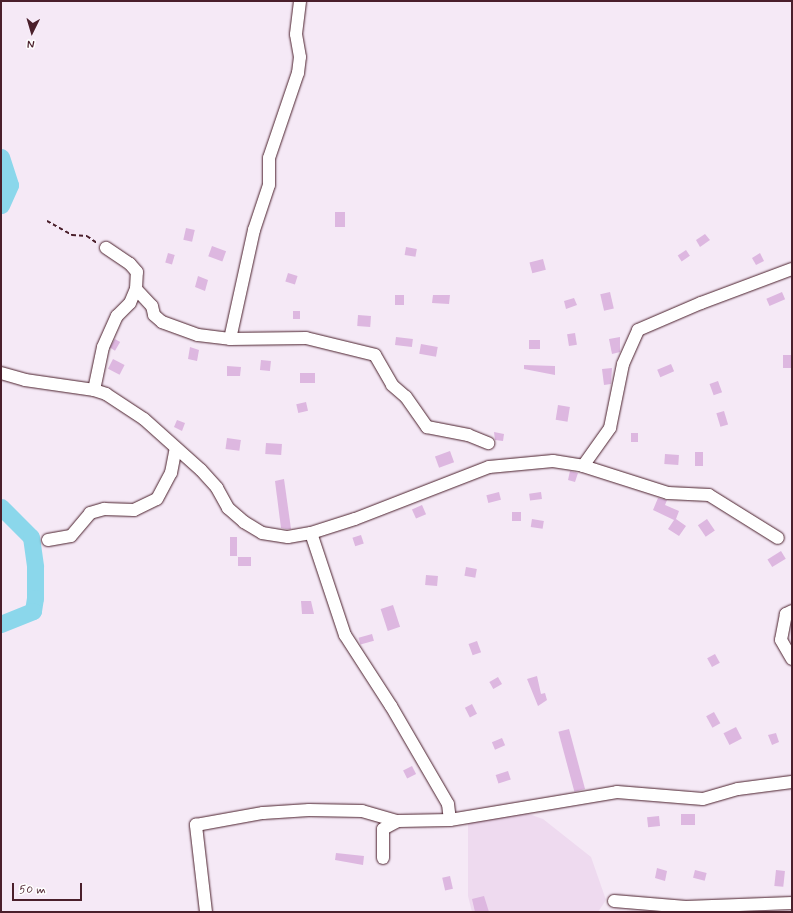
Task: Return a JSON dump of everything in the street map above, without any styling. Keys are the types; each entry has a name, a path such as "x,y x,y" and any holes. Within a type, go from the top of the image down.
{"street":[{"path":"230,339 254,230 269,185 269,158 298,73 300,57 296,34 300,1"},
{"path":"94,390 104,347 117,316 130,303 136,289 137,272 130,264 106,248"},
{"path":"583,466 610,428 624,364 638,330 700,303 792,269"},
{"path":"136,289 152,306 154,315 162,322 198,334 230,339 306,338 375,354 392,385 406,397 412,410 427,427 468,435 488,443"},
{"path":"1,373 25,380 94,390 144,419 202,470 217,488 228,508 244,522 262,533 288,538 311,533 355,519 489,467 553,461 583,466 668,493 709,495 778,538"},
{"path":"48,540 71,536 90,513 104,509 134,510 157,499 171,473 176,448"},
{"path":"311,533 346,636 391,706 448,804 450,820"},
{"path":"792,611 786,614 781,640 792,659"},
{"path":"206,912 196,825 263,813 309,810 362,811 398,821 450,820 617,792 703,799 738,789 792,782"},
{"path":"383,858 383,828 398,821"},
{"path":"614,901 686,907 792,904"}],"path":[{"path":"47,221 72,235 87,236 106,248"}],"shaded area":[{"path":"526,813 543,819 591,857 606,900 598,912 472,912 468,896 468,822"}],"building":[{"path":"335,212 345,212 345,227 335,227"},
{"path":"186,228 195,230 192,242 183,240"},
{"path":"705,234 710,240 700,247 696,240"},
{"path":"212,246 226,251 222,261 208,256"},
{"path":"406,247 417,249 415,257 405,255"},
{"path":"686,250 690,256 682,261 678,256"},
{"path":"168,253 175,255 172,265 165,263"},
{"path":"760,253 764,261 756,265 752,258"},
{"path":"543,259 546,270 532,273 529,263"},
{"path":"288,273 298,276 295,285 285,282"},
{"path":"198,276 208,280 205,291 195,287"},
{"path":"610,292 614,309 604,311 600,294"},
{"path":"782,292 785,299 769,306 766,299"},
{"path":"395,295 404,295 404,305 395,305"},
{"path":"433,295 450,295 449,304 432,303"},
{"path":"574,298 577,305 566,309 564,301"},
{"path":"293,311 300,311 300,319 293,319"},
{"path":"358,315 371,316 370,327 357,326"},
{"path":"575,333 577,345 569,346 567,334"},
{"path":"396,337 413,339 412,347 395,345"},
{"path":"620,337 620,352 612,354 609,339"},
{"path":"115,339 120,342 115,351 110,348"},
{"path":"529,340 540,340 540,349 529,349"},
{"path":"421,344 438,347 436,357 419,354"},
{"path":"190,347 199,350 197,361 188,359"},
{"path":"783,355 792,355 792,368 783,368"},
{"path":"113,359 125,365 120,375 108,369"},
{"path":"261,360 271,361 270,371 260,370"},
{"path":"671,364 674,371 660,377 657,370"},
{"path":"524,365 555,366 555,375 524,369"},
{"path":"227,366 241,367 240,376 227,376"},
{"path":"612,368 611,384 604,385 602,369"},
{"path":"300,373 315,373 315,383 300,383"},
{"path":"718,381 722,392 714,395 710,384"},
{"path":"306,402 308,411 298,413 296,404"},
{"path":"558,405 570,407 568,422 556,420"},
{"path":"724,411 728,424 720,427 716,413"},
{"path":"177,420 185,423 182,431 174,427"},
{"path":"494,432 504,434 503,441 495,440"},
{"path":"631,433 638,433 638,442 631,442"},
{"path":"227,438 241,440 239,451 225,449"},
{"path":"266,443 282,444 281,455 265,454"},
{"path":"450,451 454,462 439,468 435,456"},
{"path":"695,452 703,452 703,466 695,466"},
{"path":"665,454 679,455 678,465 664,464"},
{"path":"570,471 578,473 575,482 568,480"},
{"path":"284,479 291,529 281,528 275,481"},
{"path":"499,492 501,500 488,503 486,495"},
{"path":"541,492 542,499 530,501 529,494"},
{"path":"658,498 667,500 665,505 679,511 676,519 686,526 679,536 668,529 674,520 653,510"},
{"path":"422,505 426,514 416,519 412,509"},
{"path":"512,512 521,512 521,521 512,521"},
{"path":"532,519 544,521 543,529 531,527"},
{"path":"707,519 715,531 706,537 698,525"},
{"path":"361,535 364,544 355,546 352,538"},
{"path":"230,537 237,537 237,556 230,556"},
{"path":"781,551 786,559 772,567 767,559"},
{"path":"238,557 251,557 251,566 238,566"},
{"path":"466,567 477,569 475,578 464,576"},
{"path":"426,575 438,576 437,586 425,585"},
{"path":"301,601 311,601 314,614 302,614"},
{"path":"393,605 400,627 388,631 381,609"},
{"path":"372,634 374,641 360,645 359,638"},
{"path":"477,641 481,652 473,655 469,644"},
{"path":"715,654 720,663 712,667 707,658"},
{"path":"537,676 541,694 545,693 547,700 538,706 527,679"},
{"path":"498,677 502,684 493,689 489,682"},
{"path":"472,704 477,714 470,717 465,708"},
{"path":"714,712 720,723 712,728 706,716"},
{"path":"736,727 742,739 729,745 724,733"},
{"path":"569,729 585,789 574,792 558,732"},
{"path":"776,733 779,742 772,745 768,735"},
{"path":"502,738 505,745 495,750 492,742"},
{"path":"412,766 416,774 407,779 403,771"},
{"path":"508,771 511,780 498,784 496,775"},
{"path":"681,814 695,814 695,825 681,825"},
{"path":"659,816 660,826 648,827 647,817"},
{"path":"336,853 364,856 363,865 335,860"},
{"path":"657,868 667,871 665,881 655,878"},
{"path":"695,870 707,873 705,881 693,878"},
{"path":"776,870 785,871 783,887 774,886"},
{"path":"450,876 453,889 445,890 442,878"},
{"path":"484,896 489,912 475,912 472,899"}],"waterway":[{"path":"1,157 10,185 1,205"},
{"path":"1,507 31,537 35,567 35,598 33,611 1,624"}]}
